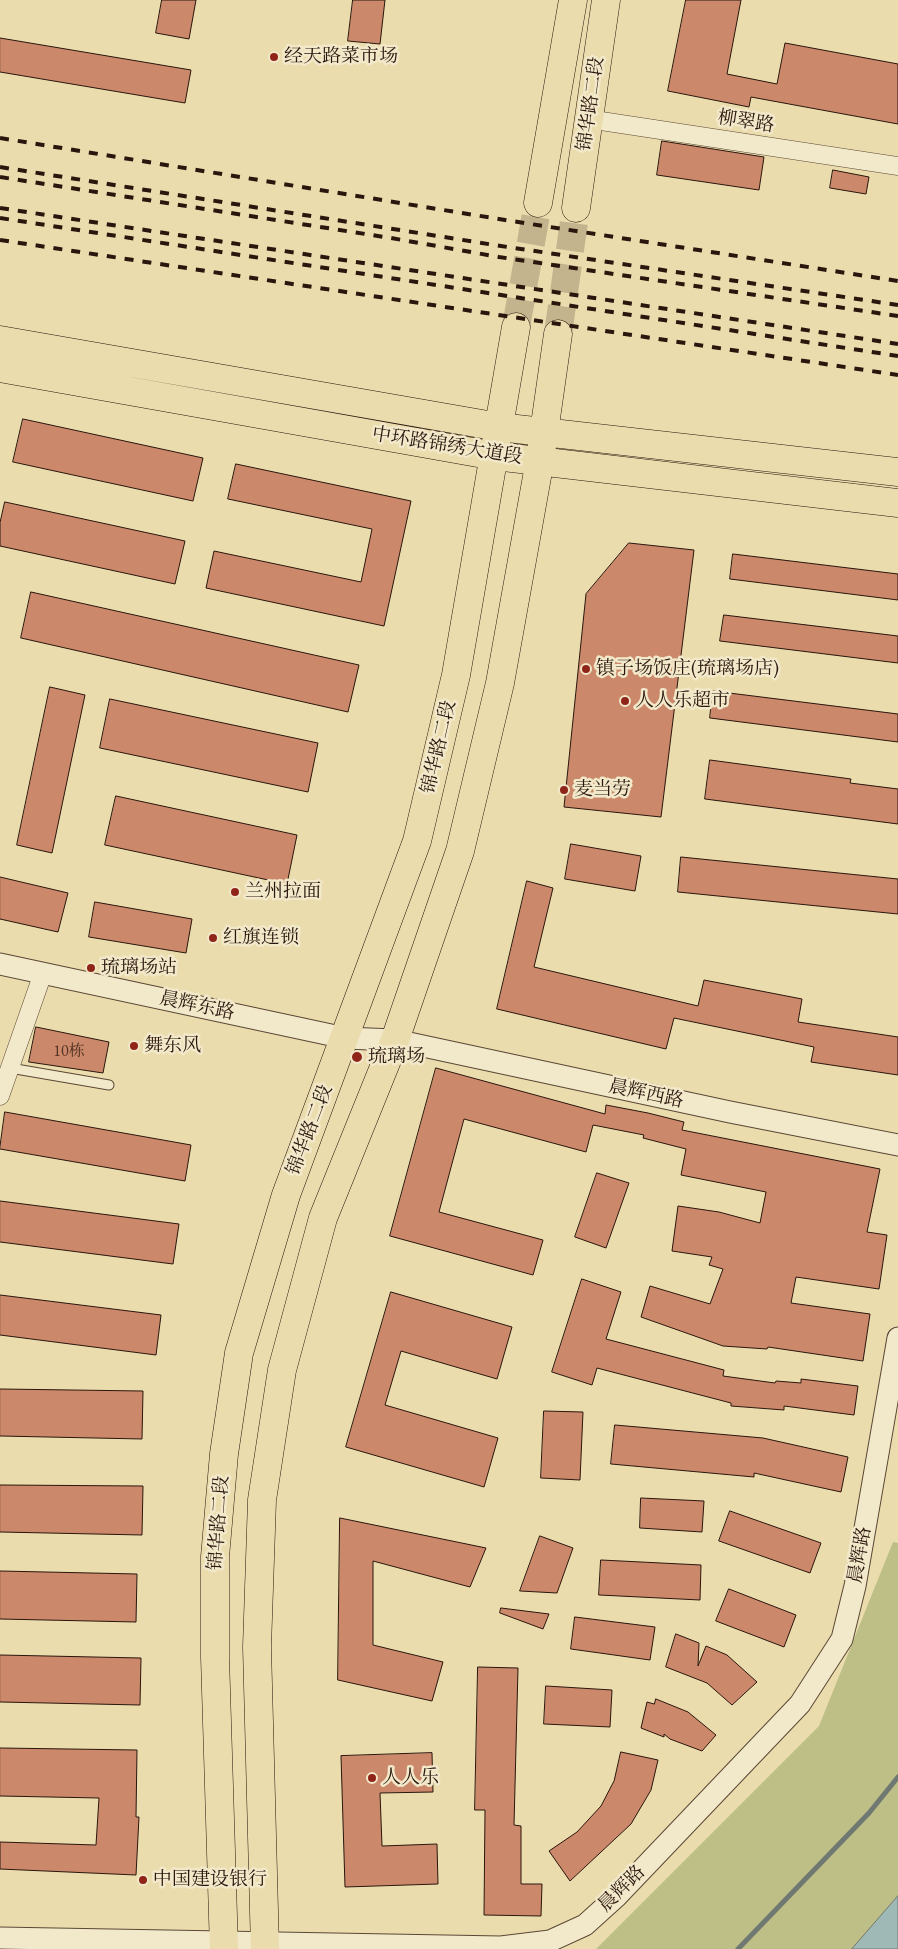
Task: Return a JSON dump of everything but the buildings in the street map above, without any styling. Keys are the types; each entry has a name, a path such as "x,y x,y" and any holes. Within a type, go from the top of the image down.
{"main road":[{"name":"锦华路二段","path":"538,204 573,0"},
{"name":"锦华路二段","path":"576,208 606,0"},
{"name":"锦华路二段","path":"224,1946 214,1657 215,1557 224,1454 239,1353 286,1195 417,841 456,675 516,327"},
{"path":"265,1947 256,1647 262,1500 282,1370 323,1218 395,1040 460,851 500,683 540,460 558,334"},
{"name":"中环路锦绣大道段","path":"0,340 499,427 898,472"},
{"name":"中环路锦绣大道段","path":"0,368 494,456 898,504"}],"street":[{"name":"柳翠路","path":"588,120 898,166"},
{"name":"晨辉东路","path":"0,964 345,1038 395,1040"},
{"path":"0,1096 43,973"},
{"name":"晨辉西路","path":"395,1040 730,1112 898,1145"},
{"name":"晨辉路","path":"0,1938 265,1947 501,1947 550,1941 585,1925 616,1897 800,1704 842,1639 855,1586 898,1338"}],"lane":[{"path":"10,1068 109,1085"}],"green space":[{"path":"893,1542 898,1543 898,1949 596,1949 819,1726"}],"water":[{"path":"898,1896 898,1949 852,1949"}],"waterway":[{"path":"738,1949 869,1813 898,1777"}],"tunnel":[{"path":"516,327 538,203"},
{"path":"558,334 576,208"}],"railway":[{"path":"0,138 505,220 898,281"},
{"path":"0,167 501,246 898,305"},
{"path":"0,177 391,238 499,257 898,316"},
{"path":"0,208 898,344"},
{"path":"0,218 898,356"},
{"path":"0,240 898,375"}],"place":[{"name":"经天路菜市场","path":"274,57"},
{"name":"镇子场饭庄(琉璃场店)","path":"586,669"},
{"name":"人人乐超市","path":"625,701"},
{"name":"麦当劳","path":"564,790"},
{"name":"兰州拉面","path":"235,892"},
{"name":"红旗连锁","path":"213,938"},
{"name":"琉璃场站","path":"91,968"},
{"name":"舞东风","path":"134,1046"},
{"name":"琉璃场","path":"357,1057"},
{"name":"人人乐","path":"372,1778"},
{"name":"中国建设银行","path":"143,1880"}]}
